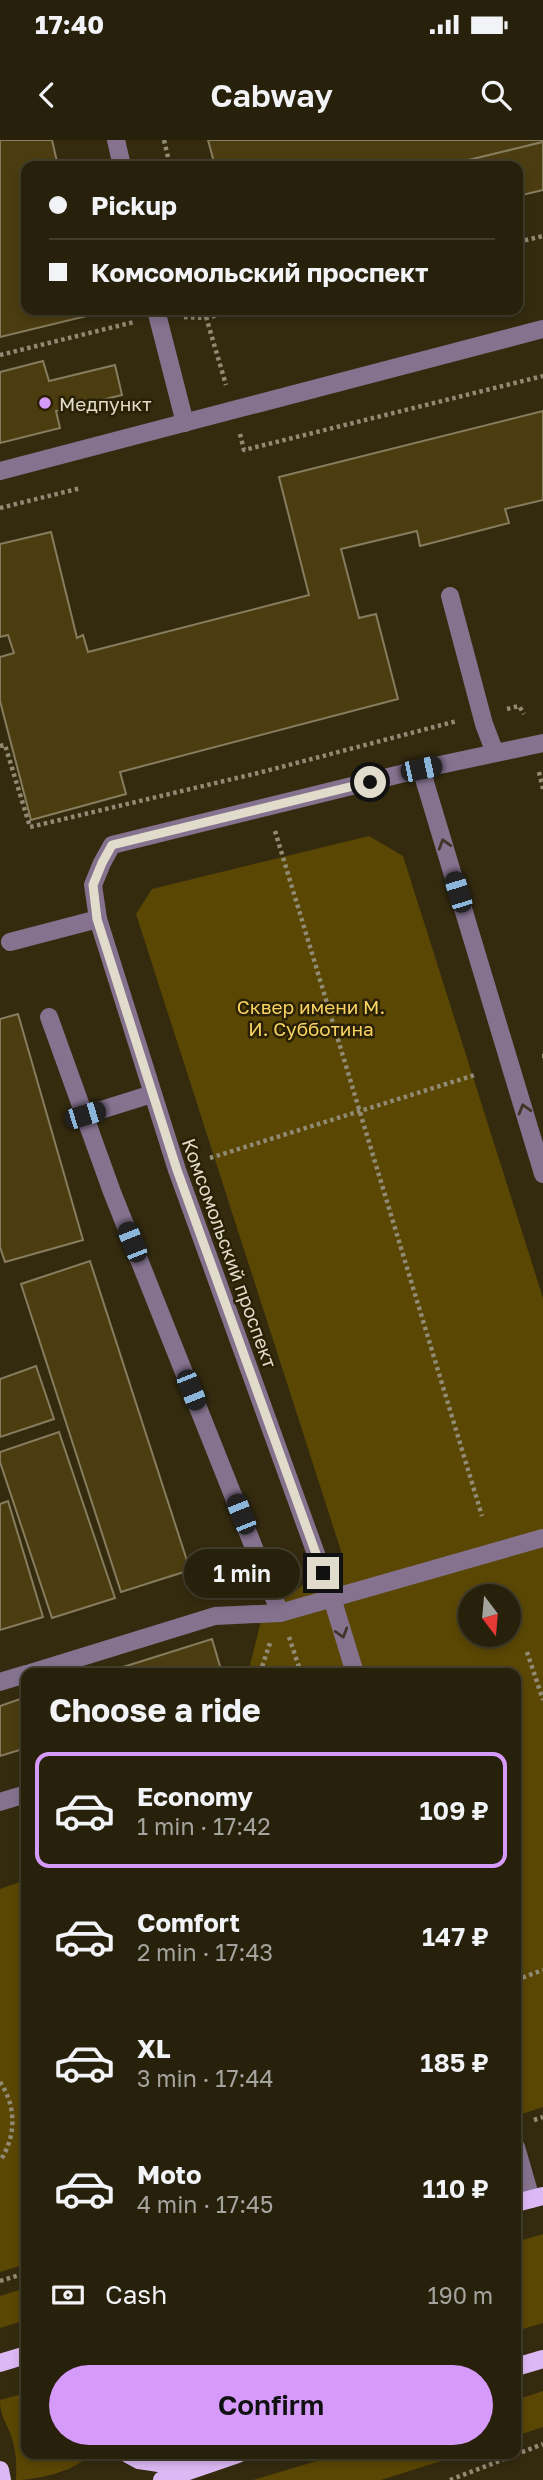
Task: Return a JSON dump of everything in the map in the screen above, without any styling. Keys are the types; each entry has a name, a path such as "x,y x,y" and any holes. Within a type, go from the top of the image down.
{"main road":[{"path":"0,2363 21,2357"},
{"path":"521,2366 543,2359"},
{"path":"137,2459 192,2468"},
{"path":"162,2480 222,2459"},
{"path":"0,2470 2,2480"}],"lane":[{"path":"116,140 121,161"},
{"path":"157,315 184,423"},
{"path":"0,471 543,330"},
{"path":"450,596 495,754"},
{"path":"543,743 421,769 543,1174"},
{"name":"Комсомольский проспект","path":"353,1668 332,1598 177,1170 97,919 93,885 112,845 421,769"},
{"path":"10,942 97,919"},
{"path":"49,1017 112,1192 280,1613"},
{"path":"85,1115 152,1094"},
{"path":"47,1668 215,1616 280,1613 543,1538"},
{"path":"0,1682 21,1676"},
{"path":"0,1802 21,1796"},
{"path":"521,2166 530,2199"}],"path":[{"path":"164,140 169,161"},
{"path":"523,241 543,236"},
{"path":"0,355 150,315"},
{"path":"177,315 206,318 219,315"},
{"path":"205,315 244,450 543,376"},
{"path":"0,508 81,488"},
{"path":"0,746 5,745 30,827 258,773 519,706 524,713"},
{"path":"539,772 543,789"},
{"path":"282,857 482,1516"},
{"path":"210,1158 475,1075"},
{"path":"280,1613 299,1668"},
{"path":"527,1652 543,1700"},
{"path":"521,1978 543,1970"},
{"path":"0,2082 12,2107 13,2125 10,2140 0,2161"},
{"path":"534,2120 543,2117"},
{"path":"0,2281 21,2275"},
{"path":"521,2453 543,2444"},
{"path":"450,2480 504,2459"}],"green space":[{"name":"Сквер имени М. И. Субботина","path":"369,836 403,856 543,1298 543,2107 521,2114 521,1668 249,1668 262,1617 342,1554 136,914 152,889"},
{"path":"21,1882 21,2266 0,2272 0,1889"},
{"path":"543,2234 543,2323 521,2330 521,2241"},
{"path":"21,2290 21,2322 0,2328 0,2296"},
{"path":"543,2391 543,2427 521,2434 521,2398"},
{"path":"21,2394 21,2459 84,2459 71,2468 52,2474 16,2480 15,2450 2,2414 0,2400"},
{"path":"323,2459 447,2459 381,2480 253,2480"}],"building":[{"path":"0,140 52,140 57,161 21,161 21,315 91,315 0,337"},
{"path":"208,140 543,140 465,161 214,161"},
{"path":"543,142 543,190 523,195 523,161 465,161"},
{"name":"Медпункт","path":"43,361 49,381 115,365 122,395 56,411 60,428 0,443 0,372"},
{"path":"543,411 543,500 505,509 509,523 420,546 417,531 341,549 359,618 376,614 398,699 120,772 126,794 31,820 0,701 0,657 14,653 8,635 0,637 0,544 51,532 77,638 83,635 88,652 309,595 279,477"},
{"path":"18,1014 83,1240 5,1262 0,1247 0,1019"},
{"path":"90,1261 190,1570 121,1592 21,1284"},
{"path":"36,1366 54,1419 0,1437 0,1379"},
{"path":"59,1432 115,1598 52,1618 0,1462 0,1452"},
{"path":"8,1501 43,1617 0,1630 0,1504"},
{"path":"212,1639 221,1668 120,1668"},
{"path":"21,1699 21,1750 0,1756 0,1706"}],"place":[{"name":"Медпункт","path":"45,403"}],"route":[{"path":"323,1573 177,1170 97,919 93,885 112,845 370,782"}]}
